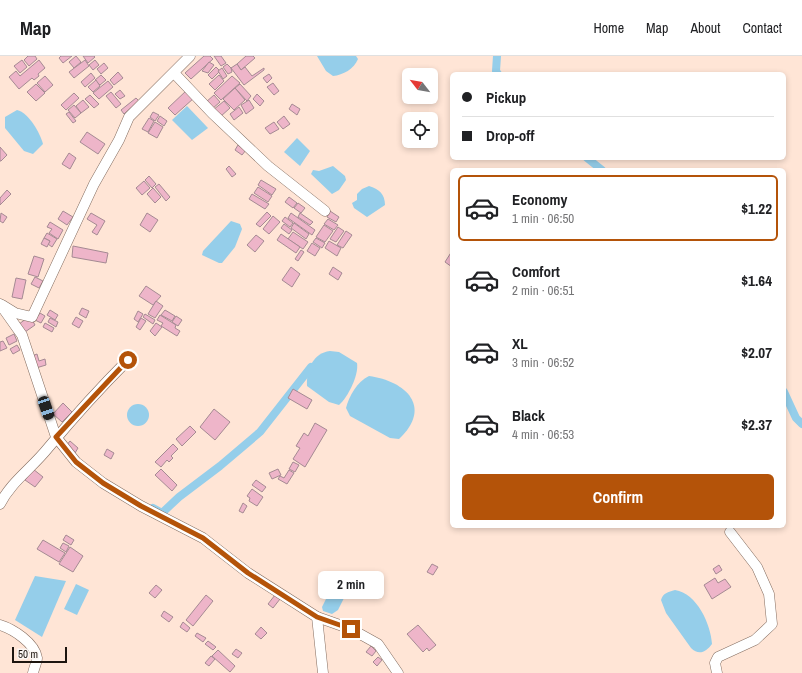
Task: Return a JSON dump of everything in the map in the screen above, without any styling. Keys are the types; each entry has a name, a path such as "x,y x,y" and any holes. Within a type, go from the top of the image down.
{"street":[{"path":"0,304 15,313 32,316 94,184 119,140 129,117 190,56"},
{"path":"174,73 212,113 268,166 325,211"},
{"path":"0,304 22,335 56,437 76,462 103,483 141,506 203,538 248,573 317,617 351,629 378,644 398,673"},
{"path":"0,504 6,492 48,449 56,437 128,360"},
{"path":"717,673 714,663 718,657 755,640 772,624 769,594 757,568 730,532"},
{"path":"317,617 323,673"},
{"path":"0,625 20,636 35,650 37,659 33,673"}],"water":[{"path":"317,56 356,56 358,59 354,66 348,71 333,76 326,71"},
{"path":"187,106 208,128 192,140 172,120"},
{"path":"17,110 30,119 42,140 43,144 33,154 24,151 5,128 5,117"},
{"path":"297,138 310,151 300,166 284,152"},
{"path":"333,166 345,176 346,180 339,190 332,194 311,174 313,170 319,171"},
{"path":"369,186 381,192 385,205 367,217 354,208 352,203 357,200 357,194 362,189"},
{"path":"231,221 240,224 242,229 235,247 222,263 202,255 203,251"},
{"path":"330,351 339,352 357,363 355,379 352,386 346,397 339,405 329,402 307,386 309,368 312,363 319,355"},
{"path":"369,376 394,383 411,397 414,406 414,416 409,427 399,439 390,438 350,416 346,408 354,390"},
{"path":"134,404 142,404 149,411 149,419 142,426 134,426 127,419 127,411"},
{"path":"35,576 66,581 42,637 15,620"},
{"path":"76,584 89,590 77,615 64,609"},
{"path":"675,590 683,592 690,597 696,603 706,619 712,644 705,651 697,652 691,648 666,613 661,600 666,593"},
{"path":"330,591 338,592 344,598 338,610 332,614 323,611 322,607"}],"building":[{"path":"28,56 35,56 37,59 29,66 24,60"},
{"path":"61,56 72,56 63,63 59,58"},
{"path":"76,56 81,62 74,68 69,62"},
{"path":"83,56 94,56 95,57 88,63"},
{"path":"204,56 210,56 213,59 191,79 185,73"},
{"path":"214,56 221,56 226,63 221,66"},
{"path":"246,56 253,56 255,58 241,70 237,64"},
{"path":"22,60 27,67 20,73 14,66"},
{"path":"39,60 45,68 38,74 39,76 34,80 32,78 19,89 9,77 16,71 20,76"},
{"path":"85,60 89,66 74,78 69,72"},
{"path":"95,60 99,65 93,70 89,65"},
{"path":"209,62 214,65 208,73 202,71"},
{"path":"104,63 108,68 101,74 97,69"},
{"path":"227,64 231,68 232,72 228,74 223,67"},
{"path":"237,64 241,70 245,67 252,76 264,68 264,70 244,85 231,68"},
{"path":"216,67 220,71 212,79 208,75"},
{"path":"222,68 227,76 223,79 218,71"},
{"path":"118,72 123,78 114,85 110,80"},
{"path":"91,73 95,78 85,87 81,82"},
{"path":"269,74 272,78 267,83 263,78"},
{"path":"101,75 106,80 100,85 95,80"},
{"path":"219,75 224,81 215,90 209,84"},
{"path":"45,76 53,85 45,92 37,83"},
{"path":"232,76 240,83 221,100 214,93"},
{"path":"96,80 100,86 93,92 88,87"},
{"path":"108,81 113,87 99,99 93,93"},
{"path":"273,83 279,91 274,95 267,87"},
{"path":"36,84 45,93 36,101 27,92"},
{"path":"240,84 251,96 247,101 235,88"},
{"path":"235,88 245,100 234,110 223,99"},
{"path":"120,90 125,96 120,99 115,94"},
{"path":"187,90 194,98 175,115 168,108"},
{"path":"111,92 121,104 116,108 106,96"},
{"path":"74,93 79,98 66,110 61,105"},
{"path":"257,94 264,101 260,106 253,99"},
{"path":"90,95 99,104 94,108 85,99"},
{"path":"214,95 220,102 212,109 206,102"},
{"path":"136,98 139,101 124,114 121,110"},
{"path":"83,100 89,107 81,113 76,106"},
{"path":"249,100 254,108 246,114 241,105"},
{"path":"224,101 230,108 220,117 213,110"},
{"path":"292,104 300,109 297,115 289,109"},
{"path":"74,105 81,113 75,118 68,110"},
{"path":"239,107 243,113 234,120 230,114"},
{"path":"69,112 76,121 73,123 66,114"},
{"path":"153,112 159,115 155,121 150,117"},
{"path":"160,116 167,121 164,126 157,121"},
{"path":"284,116 290,124 283,129 277,122"},
{"path":"149,118 154,121 148,132 142,129"},
{"path":"155,122 163,127 157,138 148,133"},
{"path":"274,122 279,129 270,134 265,128"},
{"path":"87,132 105,144 98,154 80,142"},
{"path":"238,145 246,150 242,155 235,150"},
{"path":"0,147 7,155 1,161 0,161"},
{"path":"69,153 76,158 70,169 62,164"},
{"path":"229,166 236,174 232,177 226,169"},
{"path":"149,176 156,184 152,188 145,180"},
{"path":"261,180 276,189 272,195 258,185"},
{"path":"144,181 150,188 142,195 136,188"},
{"path":"159,184 170,197 166,201 155,187"},
{"path":"258,187 272,196 268,202 254,193"},
{"path":"153,188 161,197 155,203 147,194"},
{"path":"7,190 11,194 0,205 0,198"},
{"path":"252,194 269,204 265,209 249,199"},
{"path":"289,197 297,203 293,208 285,202"},
{"path":"298,203 305,208 301,213 294,208"},
{"path":"63,211 73,217 67,225 58,219"},
{"path":"330,211 339,217 336,222 327,217"},
{"path":"267,212 271,216 260,227 256,224"},
{"path":"1,213 7,217 3,223 0,221"},
{"path":"91,213 105,221 97,235 92,232 97,225 87,219"},
{"path":"147,213 158,220 150,232 140,225"},
{"path":"291,213 315,230 312,235 288,218"},
{"path":"300,213 313,222 310,225 298,217"},
{"path":"273,216 280,222 269,234 263,229"},
{"path":"285,217 293,223 290,227 282,221"},
{"path":"328,219 338,225 334,230 324,224"},
{"path":"50,222 63,230 58,239 49,233 52,229 47,227"},
{"path":"294,223 309,234 306,239 291,228"},
{"path":"284,224 292,230 289,234 281,228"},
{"path":"324,225 333,231 325,242 316,237"},
{"path":"338,227 344,231 336,242 330,239"},
{"path":"346,231 352,235 343,248 337,245"},
{"path":"293,232 308,242 303,249 288,239"},
{"path":"47,233 57,239 52,247 48,244 50,241 44,238"},
{"path":"281,234 300,247 296,253 277,240"},
{"path":"256,235 264,241 255,252 247,245"},
{"path":"44,238 50,241 47,247 41,244"},
{"path":"316,238 325,243 322,248 313,242"},
{"path":"329,241 341,248 337,256 325,248"},
{"path":"312,243 320,248 315,256 307,251"},
{"path":"73,246 108,253 106,263 72,257"},
{"path":"301,250 304,252 298,261 295,259"},
{"path":"450,254 450,266 445,262"},
{"path":"34,256 44,259 38,277 28,274"},
{"path":"291,267 300,274 292,287 282,280"},
{"path":"333,267 342,273 338,280 329,274"},
{"path":"35,277 43,281 39,288 31,284"},
{"path":"16,278 26,280 22,299 12,297"},
{"path":"146,286 161,296 153,305 139,296"},
{"path":"156,301 163,306 155,318 148,314"},
{"path":"82,308 89,311 86,318 79,314"},
{"path":"50,310 58,315 55,320 47,315"},
{"path":"165,310 175,316 172,321 161,315"},
{"path":"138,311 143,314 138,322 134,319"},
{"path":"40,313 45,316 41,323 35,320"},
{"path":"145,314 155,320 153,324 143,317"},
{"path":"160,315 176,325 175,328 180,331 177,336 161,326 163,323 157,320"},
{"path":"30,316 35,325 25,332 19,324"},
{"path":"176,316 182,320 178,326 172,322"},
{"path":"76,317 83,321 79,328 72,324"},
{"path":"50,318 58,322 56,327 48,322"},
{"path":"141,318 146,321 140,330 136,327"},
{"path":"45,323 54,328 52,332 43,327"},
{"path":"156,323 162,327 155,336 150,331"},
{"path":"14,334 17,341 9,345 6,338"},
{"path":"3,341 7,348 0,351 0,342"},
{"path":"17,345 20,350 13,354 10,349"},
{"path":"37,354 39,361 45,359 46,365 36,368 32,356"},
{"path":"293,389 312,400 307,409 288,398"},
{"path":"63,403 72,412 62,422 53,414"},
{"path":"214,409 230,422 215,440 200,427"},
{"path":"315,423 327,430 305,467 293,459 300,448 296,446 304,433 308,436"},
{"path":"190,426 196,432 182,446 176,439"},
{"path":"70,441 78,448 75,453 66,446"},
{"path":"173,444 178,449 171,456 173,458 169,462 167,460 161,467 155,462"},
{"path":"107,449 114,453 111,459 104,455"},
{"path":"293,462 299,465 295,472 289,469"},
{"path":"33,469 43,477 35,487 25,480"},
{"path":"161,469 177,485 172,491 155,475"},
{"path":"278,469 281,475 272,479 269,473"},
{"path":"289,470 294,473 287,484 278,479 280,476 284,478"},
{"path":"256,480 266,487 262,492 252,485"},
{"path":"252,489 263,497 257,506 249,501 250,498 247,496"},
{"path":"243,503 247,506 243,513 239,511"},
{"path":"66,535 74,540 71,545 63,540"},
{"path":"43,540 65,553 59,562 37,549"},
{"path":"63,543 69,546 66,552 60,548"},
{"path":"70,547 83,556 73,572 59,564"},
{"path":"432,564 438,567 433,575 427,572"},
{"path":"719,565 722,570 716,574 713,569"},
{"path":"715,578 718,583 725,579 731,587 712,599 704,585"},
{"path":"156,585 162,590 155,598 149,593"},
{"path":"206,595 213,601 193,626 186,620"},
{"path":"275,595 280,599 273,608 268,604"},
{"path":"164,611 173,617 169,622 161,616"},
{"path":"183,622 190,628 187,632 180,627"},
{"path":"418,625 436,645 429,651 427,648 423,652 407,634"},
{"path":"261,627 267,633 261,639 255,634"},
{"path":"197,633 206,638 203,642 195,636"},
{"path":"208,641 216,647 213,650 205,644"},
{"path":"371,646 376,651 372,656 366,652"},
{"path":"236,649 242,653 238,658 232,654"},
{"path":"218,650 235,666 230,672 212,656"},
{"path":"211,656 215,659 209,666 205,663"},
{"path":"378,657 382,660 377,666 373,662"}],"waterway":[{"path":"497,56 497,72"},
{"path":"590,160 600,168"},
{"path":"153,508 162,513 179,497 220,466 260,432 311,367"},
{"path":"786,396 796,418 802,424"}],"route":[{"path":"128,360 102,386 56,437 76,462 103,483 141,506 203,538 248,573 317,617 351,629"}]}
